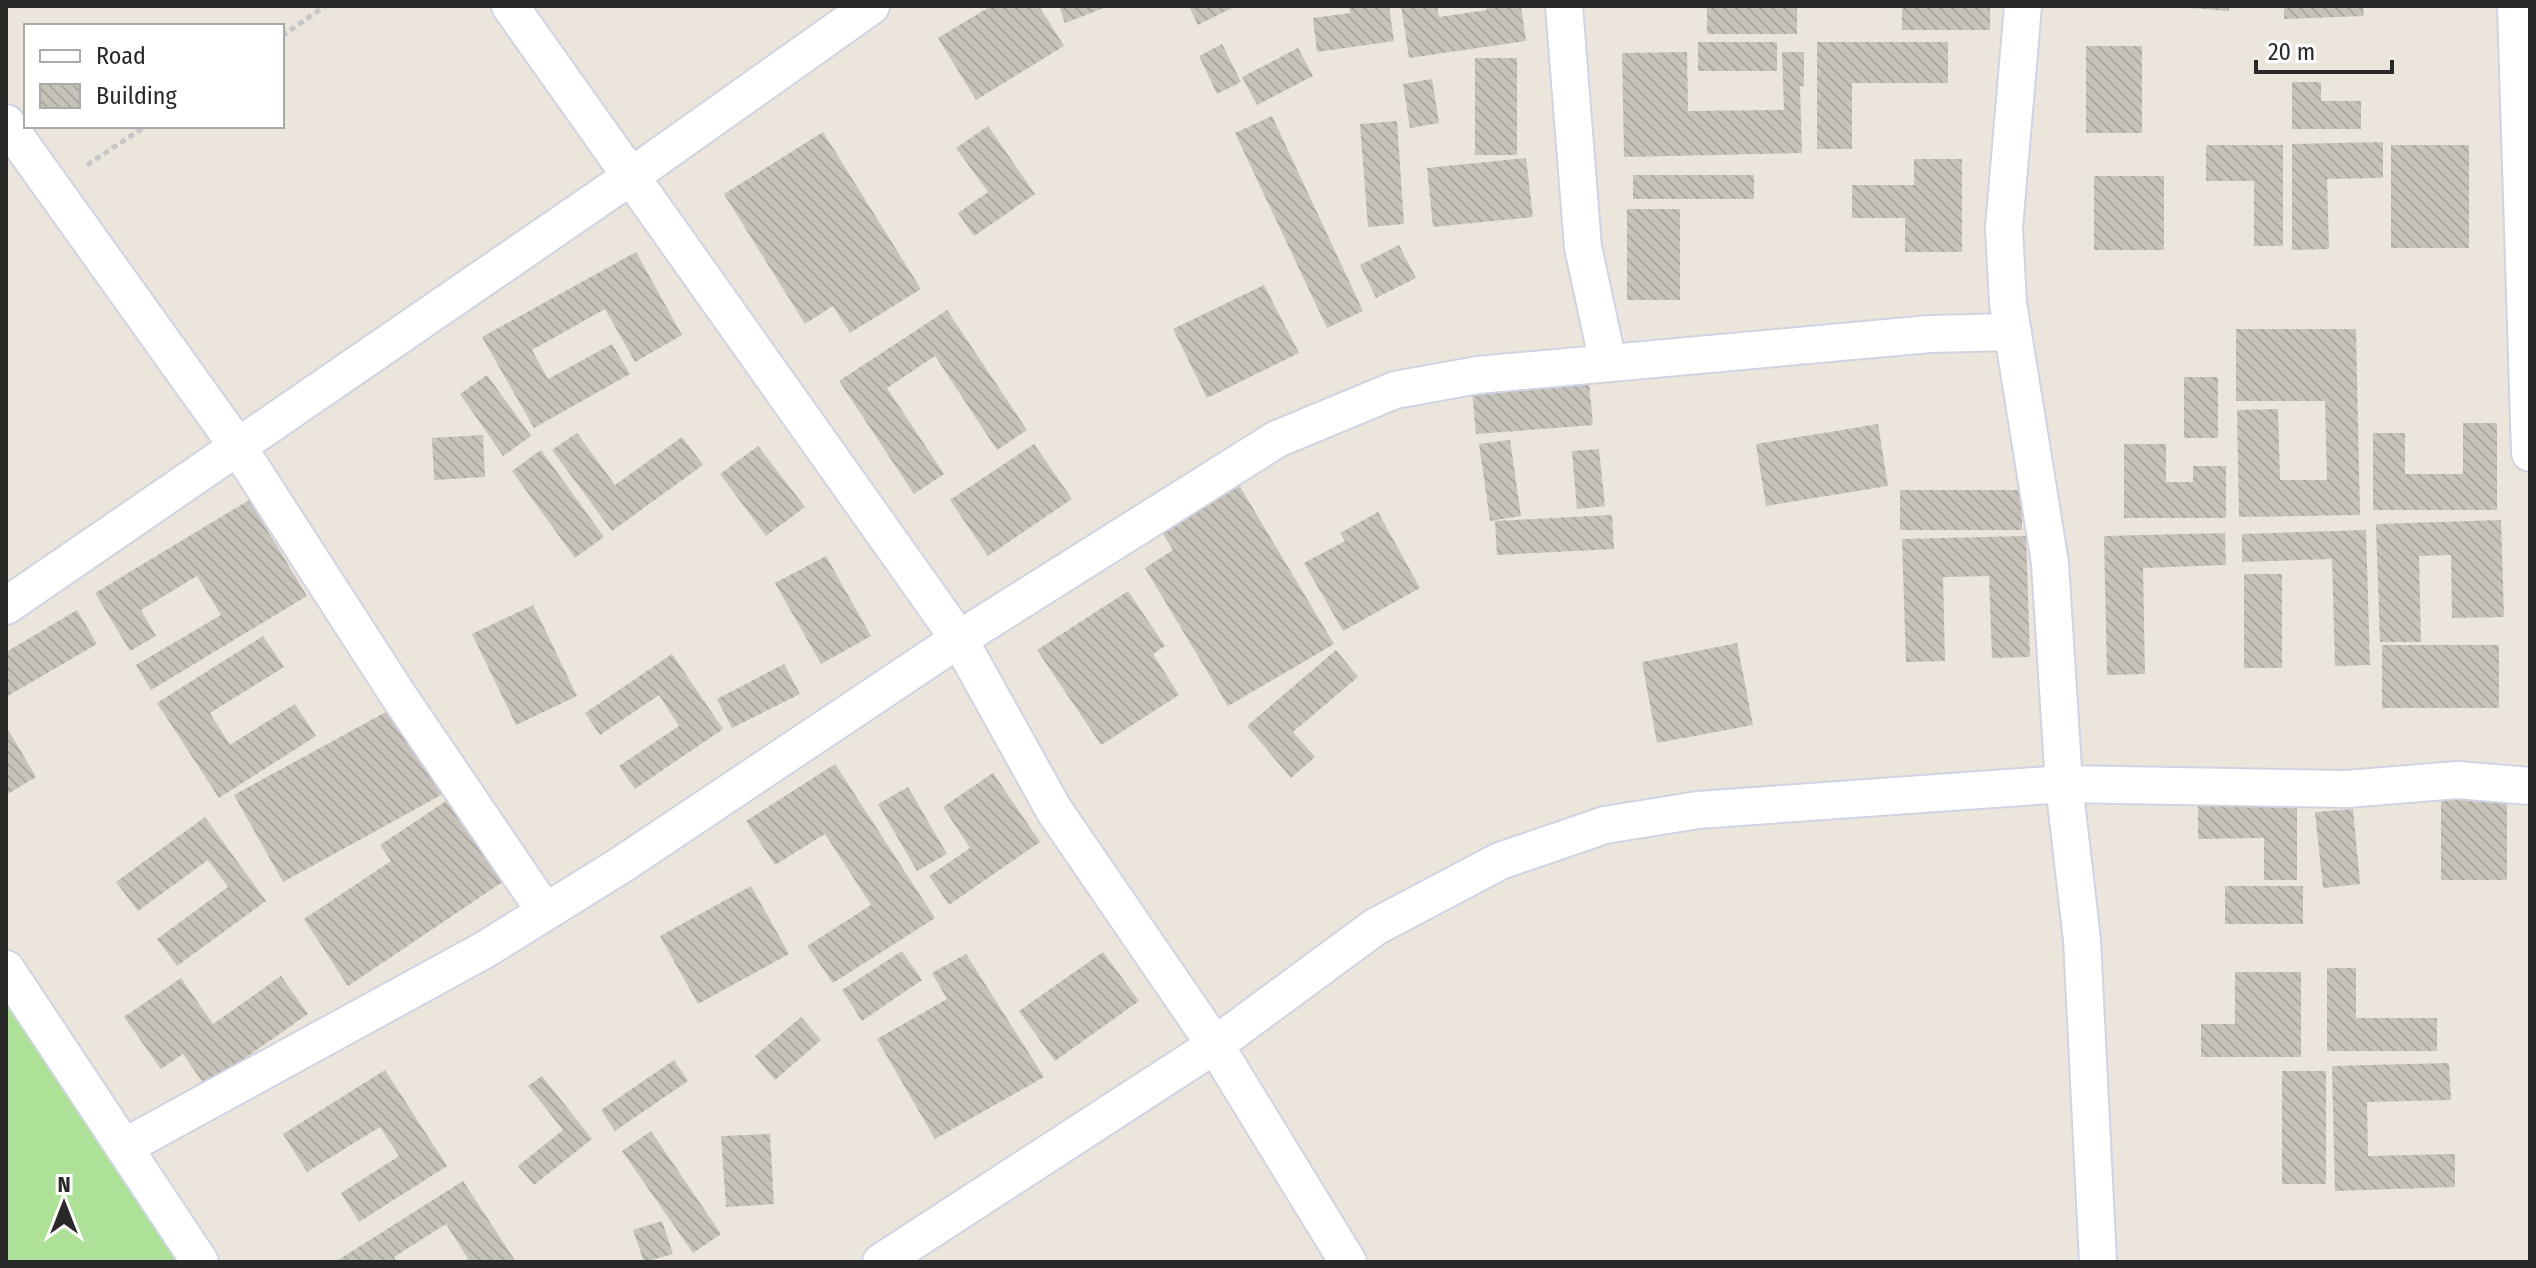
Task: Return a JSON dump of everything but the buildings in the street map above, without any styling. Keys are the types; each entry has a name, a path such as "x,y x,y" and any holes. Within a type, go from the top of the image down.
{"street":[{"path":"510,6 959,639 1054,810 1215,1045 1348,1262"},
{"path":"6,606 630,177 871,6"},
{"path":"1564,6 1583,247 1608,363"},
{"path":"2023,6 2004,228 2013,332 2050,563 2064,784 2082,940 2098,1262"},
{"path":"2516,6 2530,453"},
{"path":"6,123 238,447 398,695 544,910"},
{"path":"126,1146 486,949 544,910 621,865 959,639 1277,439 1395,390 1478,375 1930,334 2013,332"},
{"path":"881,1262 1215,1045 1375,927 1500,861 1605,825 1698,810 2064,784 2347,789 2457,780 2530,786"},
{"path":"6,969 200,1262"}],"path":[{"path":"284,35 325,6"},
{"path":"54,187 143,128"}],"green space":[{"path":"6,979 198,1262 6,1262"}]}
